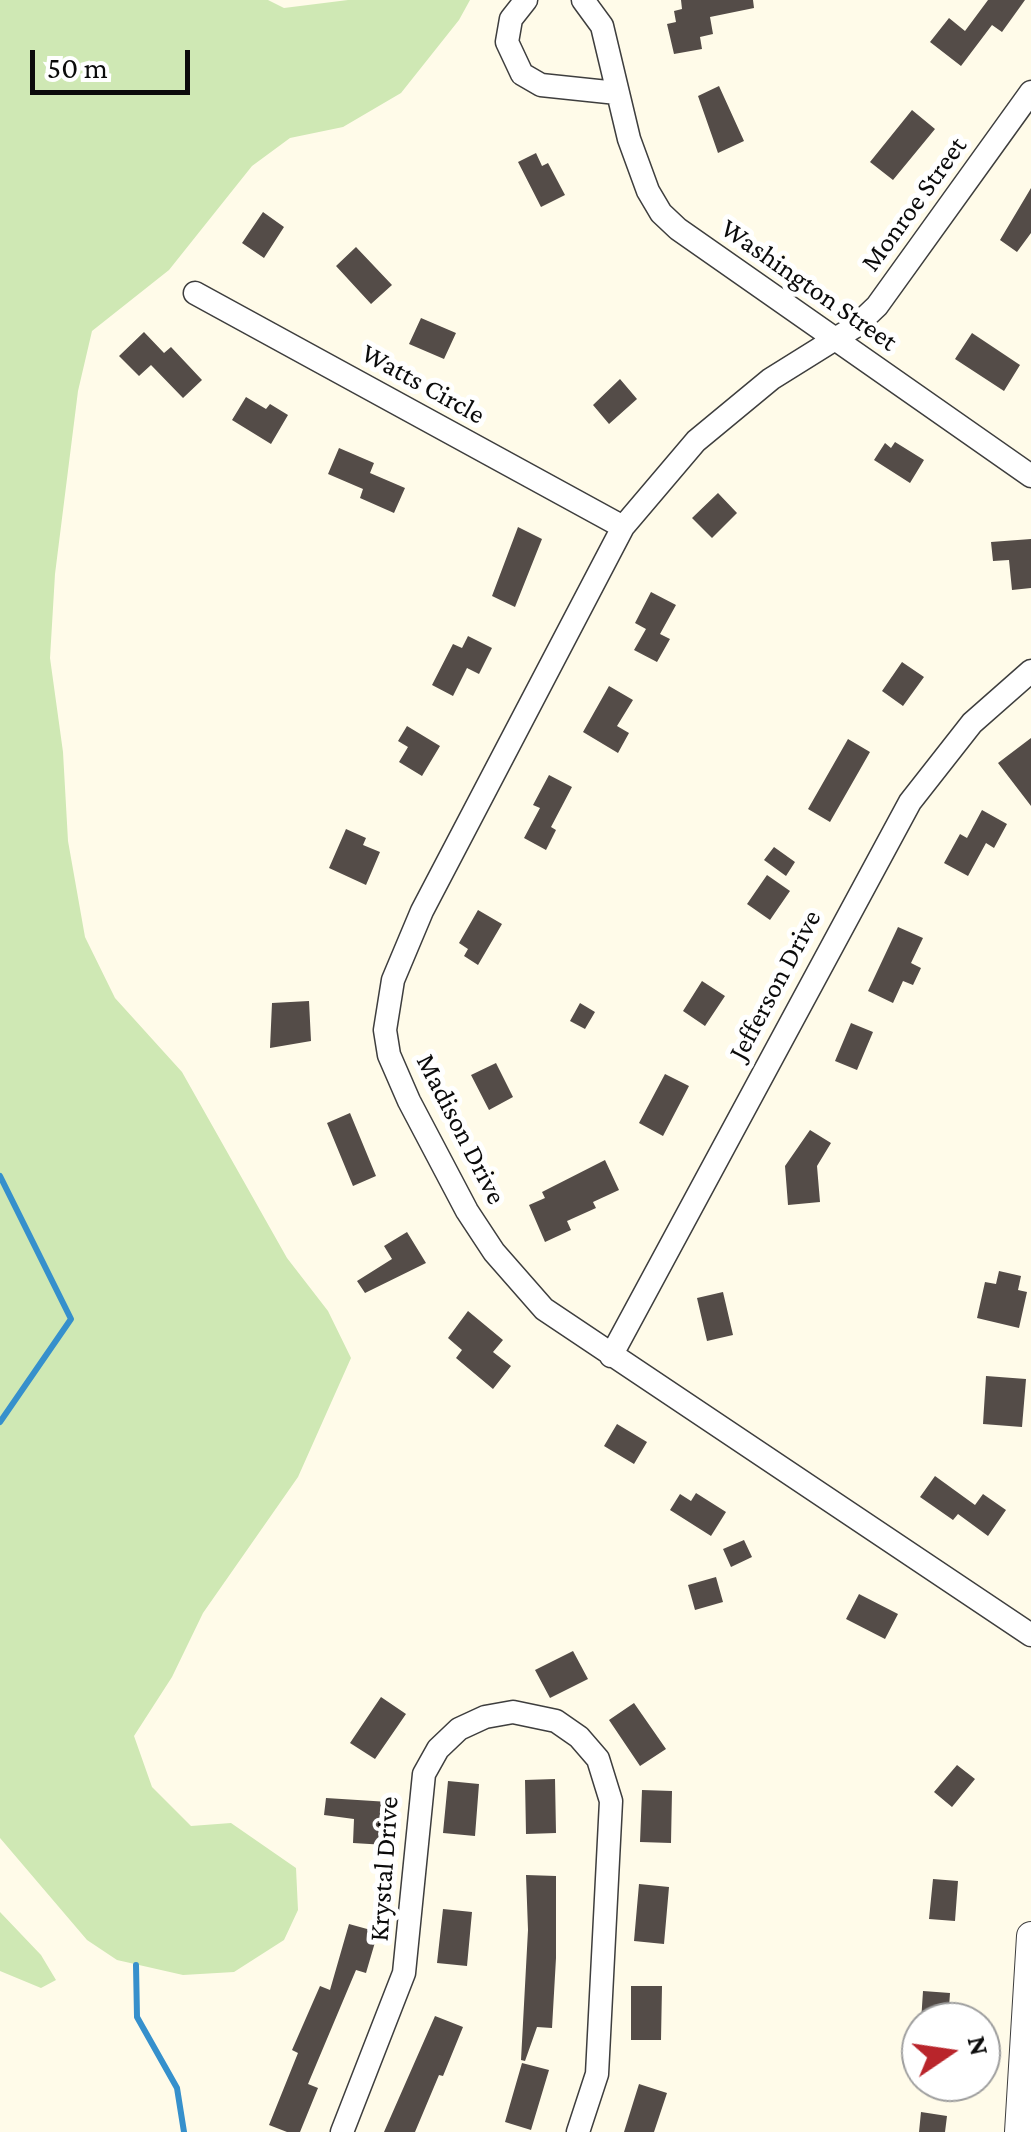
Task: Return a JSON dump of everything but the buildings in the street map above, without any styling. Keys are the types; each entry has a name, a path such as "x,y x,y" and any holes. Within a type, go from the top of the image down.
{"street":[{"path":"526,0 511,19 506,42 522,74 541,86 617,93"},
{"name":"Washington Street","path":"583,0 602,26 638,167 661,213 834,340 1031,476"},
{"name":"Monroe Street","path":"834,340 877,306 1031,92"},
{"name":"Watts Circle","path":"195,293 623,527"},
{"name":"Madison Drive","path":"834,340 770,379 696,441 623,527 422,912 393,980 385,1030 389,1054 409,1101 494,1252 544,1309 1031,1635"},
{"name":"Jefferson Drive","path":"611,1356 910,802 972,723 1031,671"},
{"name":"Krystal Drive","path":"342,2132 404,1973 424,1774 438,1749 459,1729 485,1716 514,1712 556,1721 580,1737 598,1760 611,1801 597,2074 578,2132"},
{"path":"1018,2132 1031,1936"}],"green space":[{"path":"0,0 268,0 284,8 348,0 470,0 459,20 401,93 343,127 290,138 252,166 169,270 92,331 78,391 55,574 50,658 63,752 68,841 85,937 115,998 182,1072 287,1258 328,1311 351,1358 298,1477 203,1613 172,1677 134,1736 152,1787 191,1826 231,1823 296,1868 298,1910 284,1940 234,1972 183,1975 117,1960 87,1940 0,1838"},
{"path":"0,1912 41,1955 56,1980 41,1988 0,1971"}],"waterway":[{"path":"0,1176 71,1319 0,1422"},
{"path":"136,1965 137,2017 177,2088 184,2132"}]}
